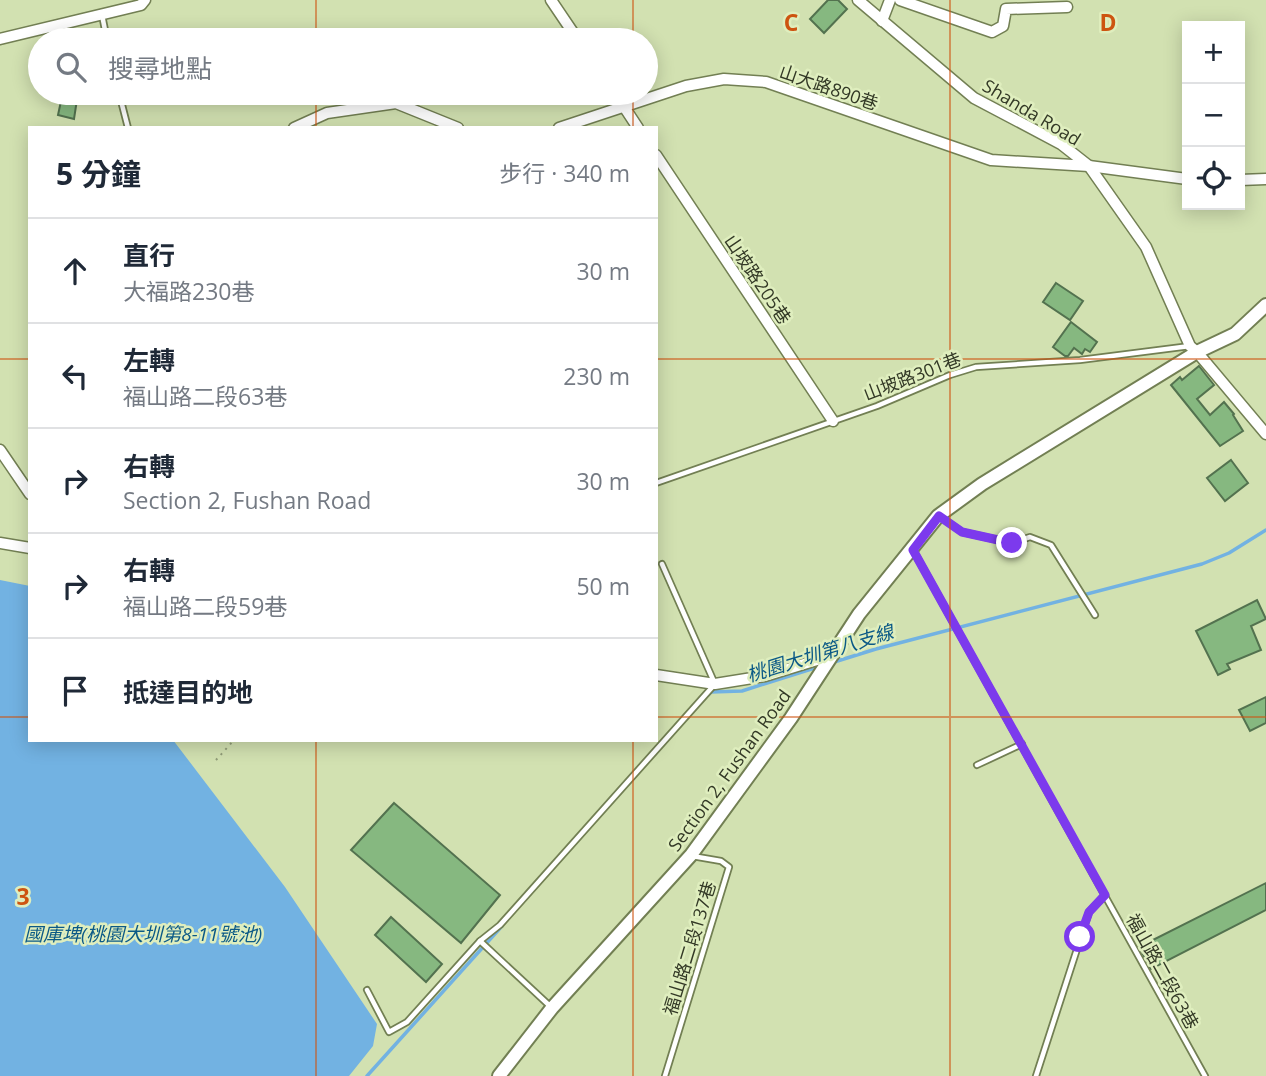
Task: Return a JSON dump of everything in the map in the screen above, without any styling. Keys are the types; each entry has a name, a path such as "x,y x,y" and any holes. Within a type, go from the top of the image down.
{"street":[{"path":"47,28 141,5 145,0"},
{"path":"551,0 570,28"},
{"name":"Shanda Road","path":"858,0 974,98 1061,144 1089,166 1146,247 1193,349 1266,434"},
{"path":"882,21 890,0"},
{"path":"900,0 992,32 1003,26 1006,9 1067,7"},
{"path":"0,39 28,32"},
{"name":"山大路890巷","path":"658,95 686,86 724,79 766,82 991,160 1089,166 1182,178"},
{"path":"298,126 327,113 382,105"},
{"path":"401,105 453,126"},
{"name":"山大路890巷","path":"565,126 630,105"},
{"path":"624,107 637,126"},
{"name":"山坡路205巷","path":"658,158 833,421"},
{"path":"1245,180 1266,179"},
{"name":"Section 2, Fushan Road","path":"499,1076 552,1008 691,855 791,718 859,614 939,516 982,484 1193,349 1235,334 1266,305"},
{"path":"0,450 28,491"},
{"path":"0,543 28,548"},
{"path":"658,674 715,684 765,676 830,656"}],"lane":[{"path":"102,15 105,28"},
{"path":"122,105 127,126"},
{"name":"山坡路301巷","path":"658,482 976,367 1193,349"},
{"path":"939,516 962,532 1012,543 1030,537 1051,545 1095,615"},
{"name":"福山路二段63巷","path":"913,550 1205,1076"},
{"path":"367,990 389,1032 407,1022 480,941 500,925 715,684 662,564"},
{"path":"977,765 1022,744"},
{"name":"福山路二段137巷","path":"665,1076 729,867 721,861 691,855"},
{"path":"1036,1076 1089,912 1105,895"},
{"path":"480,941 552,1008"}],"path":[{"path":"216,760 232,742"}],"water":[{"name":"國庫埤(桃園大圳第8-11號池)","path":"0,580 28,586 28,742 175,742 285,887 377,1024 373,1046 349,1076 0,1076"}],"building":[{"path":"828,0 838,0 847,9 824,33 810,19"},
{"path":"60,105 76,105 74,119 58,115"},
{"path":"1056,283 1083,301 1070,320 1043,302"},
{"path":"1071,322 1097,342 1090,352 1085,349 1082,354 1074,348 1065,356 1053,347"},
{"path":"1199,366 1214,385 1197,399 1210,415 1224,402 1243,431 1220,446 1171,385"},
{"path":"1231,460 1248,483 1225,501 1207,478"},
{"path":"1257,600 1266,619 1251,626 1261,650 1227,664 1230,669 1218,675 1196,631"},
{"path":"1266,697 1266,723 1250,731 1239,710"},
{"path":"394,803 500,895 461,943 351,850"},
{"path":"1266,883 1266,910 1151,969 1139,947"},
{"path":"391,917 442,964 426,982 375,935"}],"waterway":[{"name":"桃園大圳第八支線","path":"831,663 1202,564 1229,553 1266,530"},
{"name":"桃園大圳第八支線","path":"708,695 711,692 742,691 821,666"},
{"name":"桃園大圳第八支線","path":"367,1076 502,926"}],"route":[{"path":"1012,543 962,532 939,516 913,550 1105,895 1089,912 1080,937"}]}
